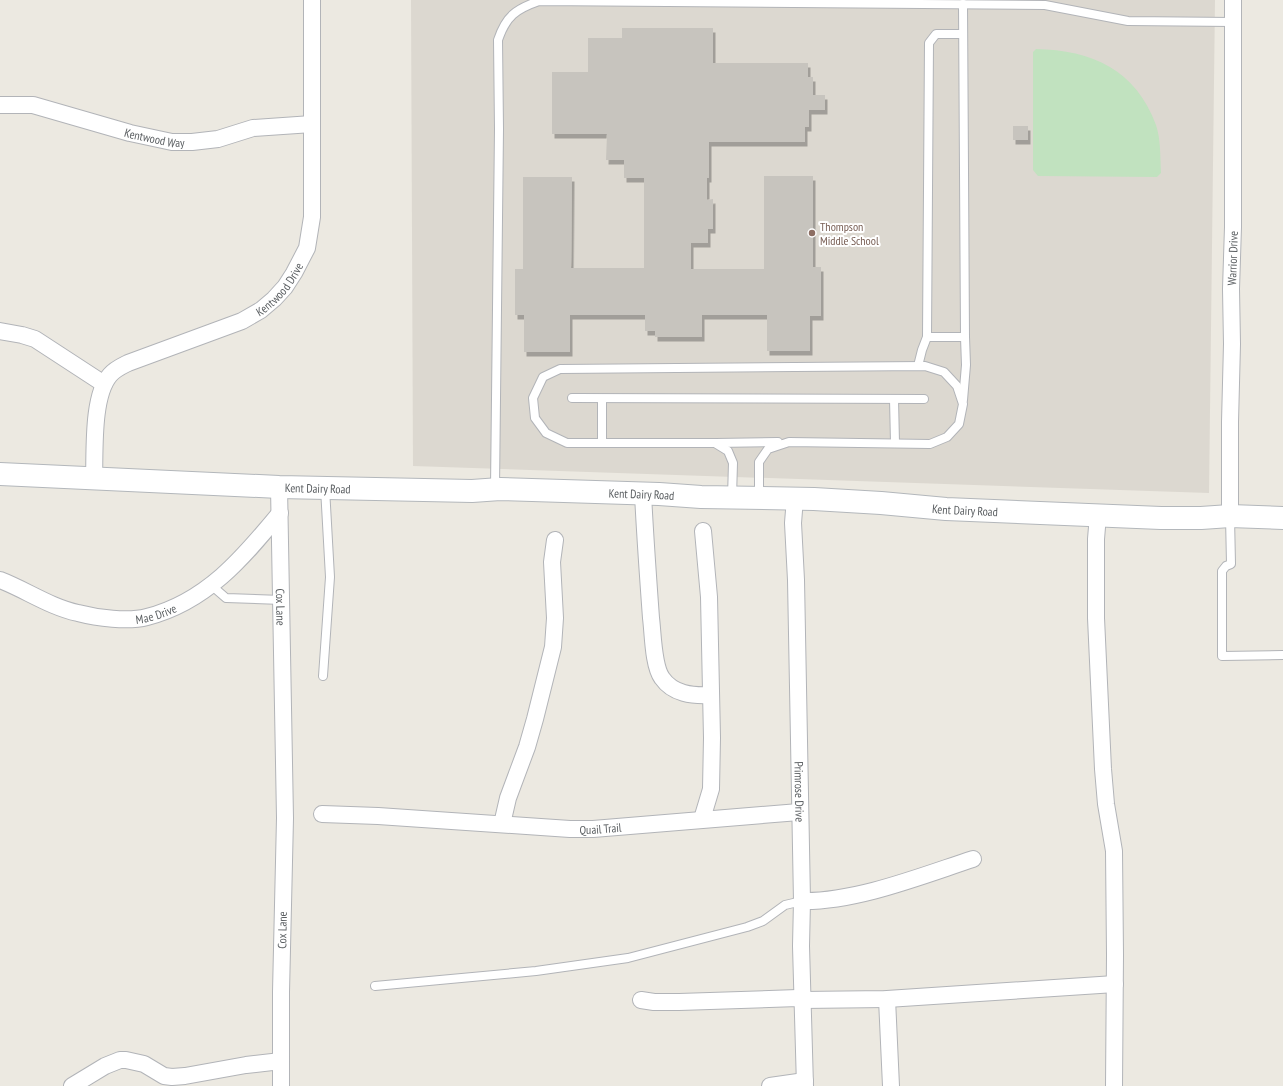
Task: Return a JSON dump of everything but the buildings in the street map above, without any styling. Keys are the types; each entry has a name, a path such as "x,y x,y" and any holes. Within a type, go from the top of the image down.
{"street":[{"name":"Kentwood Drive","path":"94,478 98,401 104,384 114,371 128,363 242,321 261,310 285,287 302,259 307,248 312,217 312,0"},
{"name":"Warrior Drive","path":"1230,516 1232,344 1231,289 1233,227 1233,0"},
{"name":"Kentwood Way","path":"0,104 33,105 130,133 172,142 192,142 218,139 253,128 312,124"},
{"path":"0,331 22,334 35,339 104,384"},
{"name":"Kent Dairy Road","path":"0,474 325,488 472,491 495,489 759,499 795,498 881,503 946,509 1098,515 1195,518 1230,516 1283,518"},
{"name":"Cox Lane","path":"279,486 285,818 281,992 281,1086"},
{"path":"643,494 653,636 658,672 667,684 679,692 694,695 711,695"},
{"name":"Primrose Drive","path":"795,498 793,523 796,580 799,812 802,901 802,1000 805,1084"},
{"name":"Mae Drive","path":"0,580 40,600 77,613 101,617 129,619 146,617 179,607 201,593 234,565 258,541 280,513"},
{"path":"1098,515 1096,539 1096,618 1103,769 1106,804 1114,851 1114,1086"},
{"path":"702,819 711,789 709,597 703,532"},
{"path":"502,824 508,798 527,747 553,647 555,618 552,562 555,540"},
{"name":"Quail Trail","path":"322,814 570,829 593,829 799,812"},
{"path":"802,901 820,902 879,889 973,859"},
{"path":"641,1000 654,1002 743,1001 798,998 802,1000 887,999 1115,984"},
{"path":"887,999 891,1086"},
{"path":"72,1086 105,1066 120,1060 144,1064 164,1076 172,1077 281,1061"},
{"path":"770,1086 805,1084"}],"lane":[{"path":"495,489 498,40 503,26 512,15 523,6 539,1 1045,5 1128,20 1233,22"},
{"path":"963,4 966,365 963,404 959,424 947,436 930,444 789,442 567,443 546,434 534,418 533,398 543,377 560,369 925,366 944,372 957,386 963,404"},
{"path":"918,366 927,337 929,43 936,34 963,34"},
{"path":"927,337 965,337"},
{"path":"572,398 924,399"},
{"path":"602,399 602,443"},
{"path":"894,399 895,443"},
{"path":"759,499 759,462 768,449 789,442"},
{"path":"715,443 728,451 733,463 732,498"},
{"path":"323,676 330,577 325,488"},
{"path":"1230,516 1231,564 1226,566 1222,572 1222,656 1283,655"},
{"path":"211,585 226,598 282,600"},
{"path":"375,986 536,971 628,958 747,927 763,921 785,905 802,901"}],"shaded area":[{"name":"Thompson Middle School","path":"411,0 1215,0 1209,493 413,466"}],"green space":[{"path":"1036,49 1056,50 1093,59 1110,67 1124,77 1137,90 1147,106 1158,131 1161,173 1157,177 1038,176 1033,170 1033,52"}],"place":[{"name":"Thompson Middle School","path":"812,233"}]}
